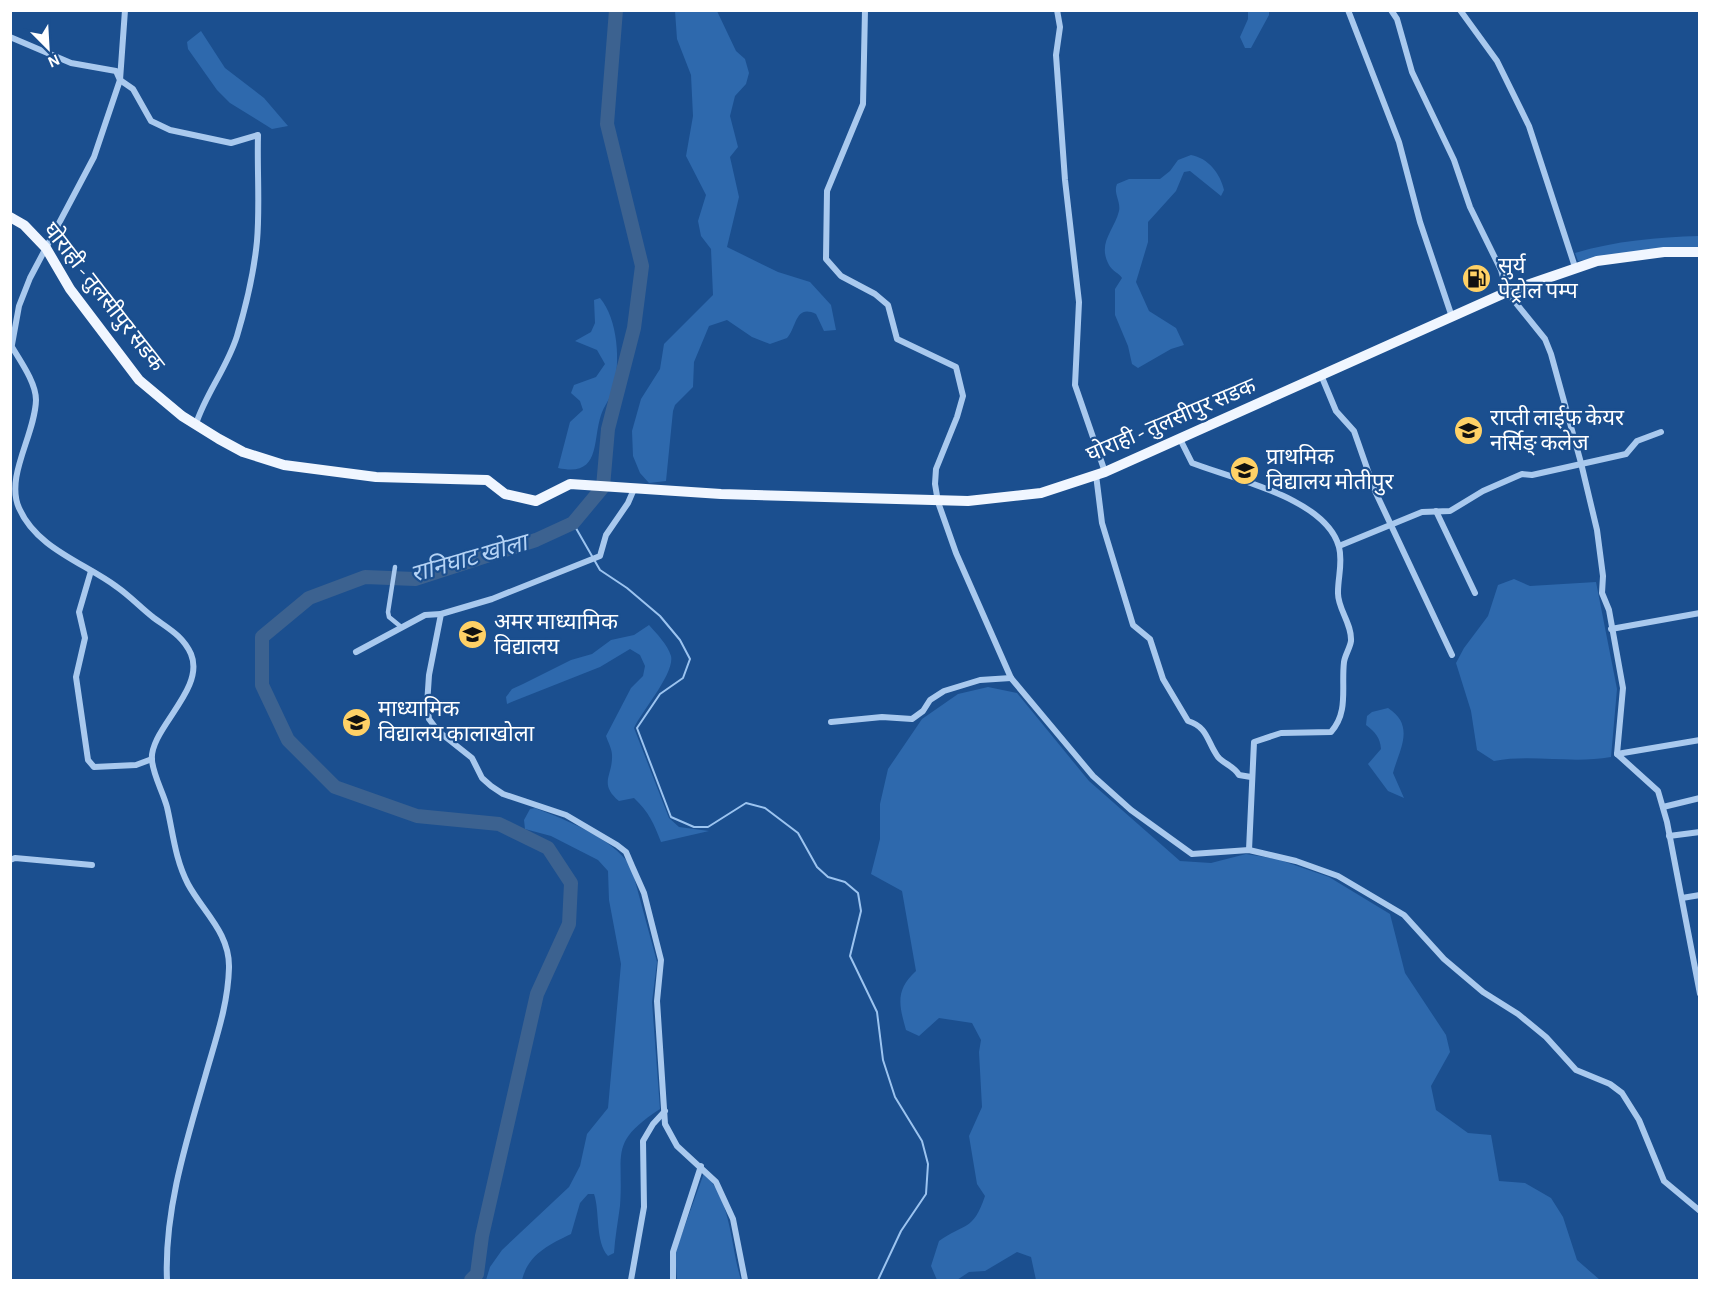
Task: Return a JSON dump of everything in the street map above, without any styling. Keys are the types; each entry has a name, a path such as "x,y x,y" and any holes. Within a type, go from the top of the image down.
{"main road":[{"name":"घोराही - तुलसीपुर सडक","path":"10,217 24,225 46,248 70,289 139,380 182,416 243,452 284,465 376,477 487,480 505,494 536,501 570,484 634,489 938,502 1026,496 1101,473 1507,292 1575,267 1597,261 1664,252 1700,252"}],"street":[{"path":"125,10 120,80 93,157 19,306 11,350 35,391 36,401 31,435 16,476 15,495 27,523 38,534 79,566 116,586 181,637 193,657 191,677 176,714 157,740 152,759 167,808 174,850 188,885 220,930 229,965 224,1010 188,1133 171,1220 166,1260 167,1281"},
{"path":"865,10 863,104 827,191 826,259 842,276 875,294 888,305 897,339 956,367 963,396 936,469 935,484 938,502 956,553 1011,678 1093,776 1131,810 1185,851 1202,855 1249,850 1316,867 1404,915 1444,959 1483,992 1532,1025 1576,1070 1610,1084 1622,1093 1639,1120 1664,1181 1700,1211"},
{"path":"1057,10 1060,27 1056,55 1065,180 1079,302 1076,385 1101,473 1102,523 1133,625 1150,639 1162,679 1188,721 1199,724 1212,742 1218,758 1234,767 1239,775 1251,777"},
{"path":"1348,10 1399,142 1420,222 1452,317"},
{"path":"1391,10 1397,19 1412,72 1454,160 1470,207 1501,270 1507,292 1545,339 1581,463 1597,530 1603,576 1602,593 1609,610 1623,688 1617,754"},
{"path":"1460,10 1497,61 1529,126 1575,267"},
{"path":"10,37 71,63 116,71 120,80 132,89 151,121 170,130 231,143 258,135 256,242 248,286 236,337 214,387 202,404 196,424"},
{"path":"1321,375 1336,411 1354,431 1375,491 1452,655"},
{"path":"1339,546 1422,512 1450,512 1483,491 1522,474 1532,475 1626,454 1637,441 1661,432"},
{"path":"1180,439 1192,463 1262,486 1298,503 1324,523 1339,546 1341,574 1337,594 1351,641 1344,661 1340,722 1331,732 1310,730 1281,733 1254,742 1249,850"},
{"path":"356,652 400,626 425,615 441,614 492,599 600,556 606,535 628,503 634,489"},
{"path":"1436,511 1474,593"},
{"path":"395,567 388,612 389,617 400,626"},
{"path":"91,571 79,612 85,638 76,677 88,760 94,767 136,765 152,759"},
{"path":"1611,629 1700,613"},
{"path":"441,614 429,675 427,705 429,719 438,731 472,758 482,778 503,794 566,815 626,852 644,893 661,960 657,1000 665,1124 673,1140 717,1182 733,1219 746,1281"},
{"path":"831,722 882,717 912,719 930,700 944,691 980,680 1011,678"},
{"path":"1617,754 1700,740"},
{"path":"1617,754 1658,791 1696,949 1700,994"},
{"path":"1663,807 1700,798"},
{"path":"1669,836 1700,832"},
{"path":"10,860 15,858 92,865"},
{"path":"1682,898 1700,895"},
{"path":"631,1281 645,1207 643,1141 653,1124 665,1111"},
{"path":"673,1281 673,1252 701,1166"}],"shaded area":[{"path":"675,11 717,11 736,51 745,59 749,73 746,84 735,96 730,116 738,147 730,157 739,197 727,247 778,272 810,282 831,305 836,330 824,331 816,314 809,312 800,314 787,338 770,344 752,337 727,320 709,326 694,362 693,387 675,405 673,411 666,481 649,483 640,473 633,456 632,431 641,399 660,369 664,344 713,295 711,249 701,236 698,221 706,195 686,156 693,116 691,75 677,39"},
{"path":"1248,11 1269,11 1269,15 1251,48 1245,48 1240,37 1248,19"},
{"path":"201,31 225,68 264,98 288,126 272,129 230,103 217,90 188,49 187,42"},
{"path":"1191,155 1203,159 1212,167 1220,178 1224,190 1221,196 1190,171 1184,172 1176,191 1148,222 1148,242 1136,282 1149,311 1176,328 1184,345 1171,349 1138,368 1132,364 1128,346 1115,315 1115,289 1122,278 1109,265 1105,250 1119,211 1116,187 1117,184 1129,179 1160,179 1178,160"},
{"path":"1699,236 1699,247 1670,247 1578,261 1575,253 1637,240"},
{"path":"600,298 611,317 616,342 617,367 613,390 601,415 595,446 588,463 572,469 558,468 570,422 583,410 580,401 571,393 574,385 596,377 605,364 597,350 575,341 591,332 595,323 594,300"},
{"path":"1514,579 1530,586 1596,582 1617,689 1611,757 1582,760 1523,758 1494,761 1477,750 1471,711 1456,663 1464,648 1488,616 1498,585"},
{"path":"649,625 667,647 671,663 663,682 634,728 669,818 679,827 709,831 661,842 644,808 634,798 619,801 609,789 608,784 612,755 606,736 631,688 643,676 645,666 640,655 630,649 600,667 507,704 506,697 512,689 571,660 592,654 611,640 634,635"},
{"path":"988,687 1017,693 1089,781 1180,861 1211,863 1246,854 1277,859 1329,877 1390,914 1405,973 1446,1035 1450,1052 1431,1086 1436,1110 1468,1133 1491,1135 1499,1181 1525,1183 1551,1198 1563,1217 1577,1260 1600,1280 1036,1280 1031,1257 1017,1252 985,1271 969,1272 957,1280 937,1280 931,1266 939,1241 972,1221 981,1208 985,1196 977,1184 969,1136 982,1107 979,1052 981,1040 972,1023 939,1018 919,1036 906,1030 900,998 909,978 916,971 902,891 871,874 880,839 880,804 888,769 922,719 958,694"},
{"path":"1388,708 1397,715 1403,730 1403,739 1393,773 1404,798 1388,791 1368,764 1381,749 1380,741 1366,725 1367,716 1372,712"},
{"path":"535,808 574,824 600,838 622,855 631,866 657,962 652,1002 660,1109 632,1131 622,1150 620,1206 614,1253 608,1256 604,1250 599,1235 594,1194 588,1194 580,1203 571,1234 534,1257 522,1280 486,1280 490,1267 502,1250 569,1187 580,1166 587,1134 608,1108 621,964 609,900 608,871 598,860 551,836 525,829 524,820 530,809"},
{"path":"704,1173 720,1196 725,1210 741,1280 677,1280 675,1253"}],"waterway":[{"name":"रानिघाट खोला","path":"471,1280 477,1274 482,1236 537,994 569,924 571,883 548,848 499,824 417,816 335,787 288,740 262,685 262,637 309,598 365,577 415,579 536,540 573,523 603,487 608,429 634,328 642,266 607,124 616,10"},
{"path":"573,523 600,570 627,588 660,616 680,640 690,659 683,678 660,694 637,728 671,817 694,827 708,827 746,803 765,808 798,833 817,867 828,877 845,882 858,893 861,911 850,956 877,1012 883,1060 895,1097 922,1141 928,1164 926,1194 901,1231 878,1280"}],"place":[{"name":"सुर्य पेट्रोल पम्प","path":"1477,279"},
{"name":"राप्ती लाईफ केयर नर्सिङ् कलेज","path":"1469,431"},
{"name":"प्राथमिक विद्यालय मोतीपुर","path":"1245,470"},
{"name":"अमर माध्यामिक विद्यालय","path":"473,635"},
{"name":"माध्यामिक विद्यालय कालाखोला","path":"357,722"}]}
